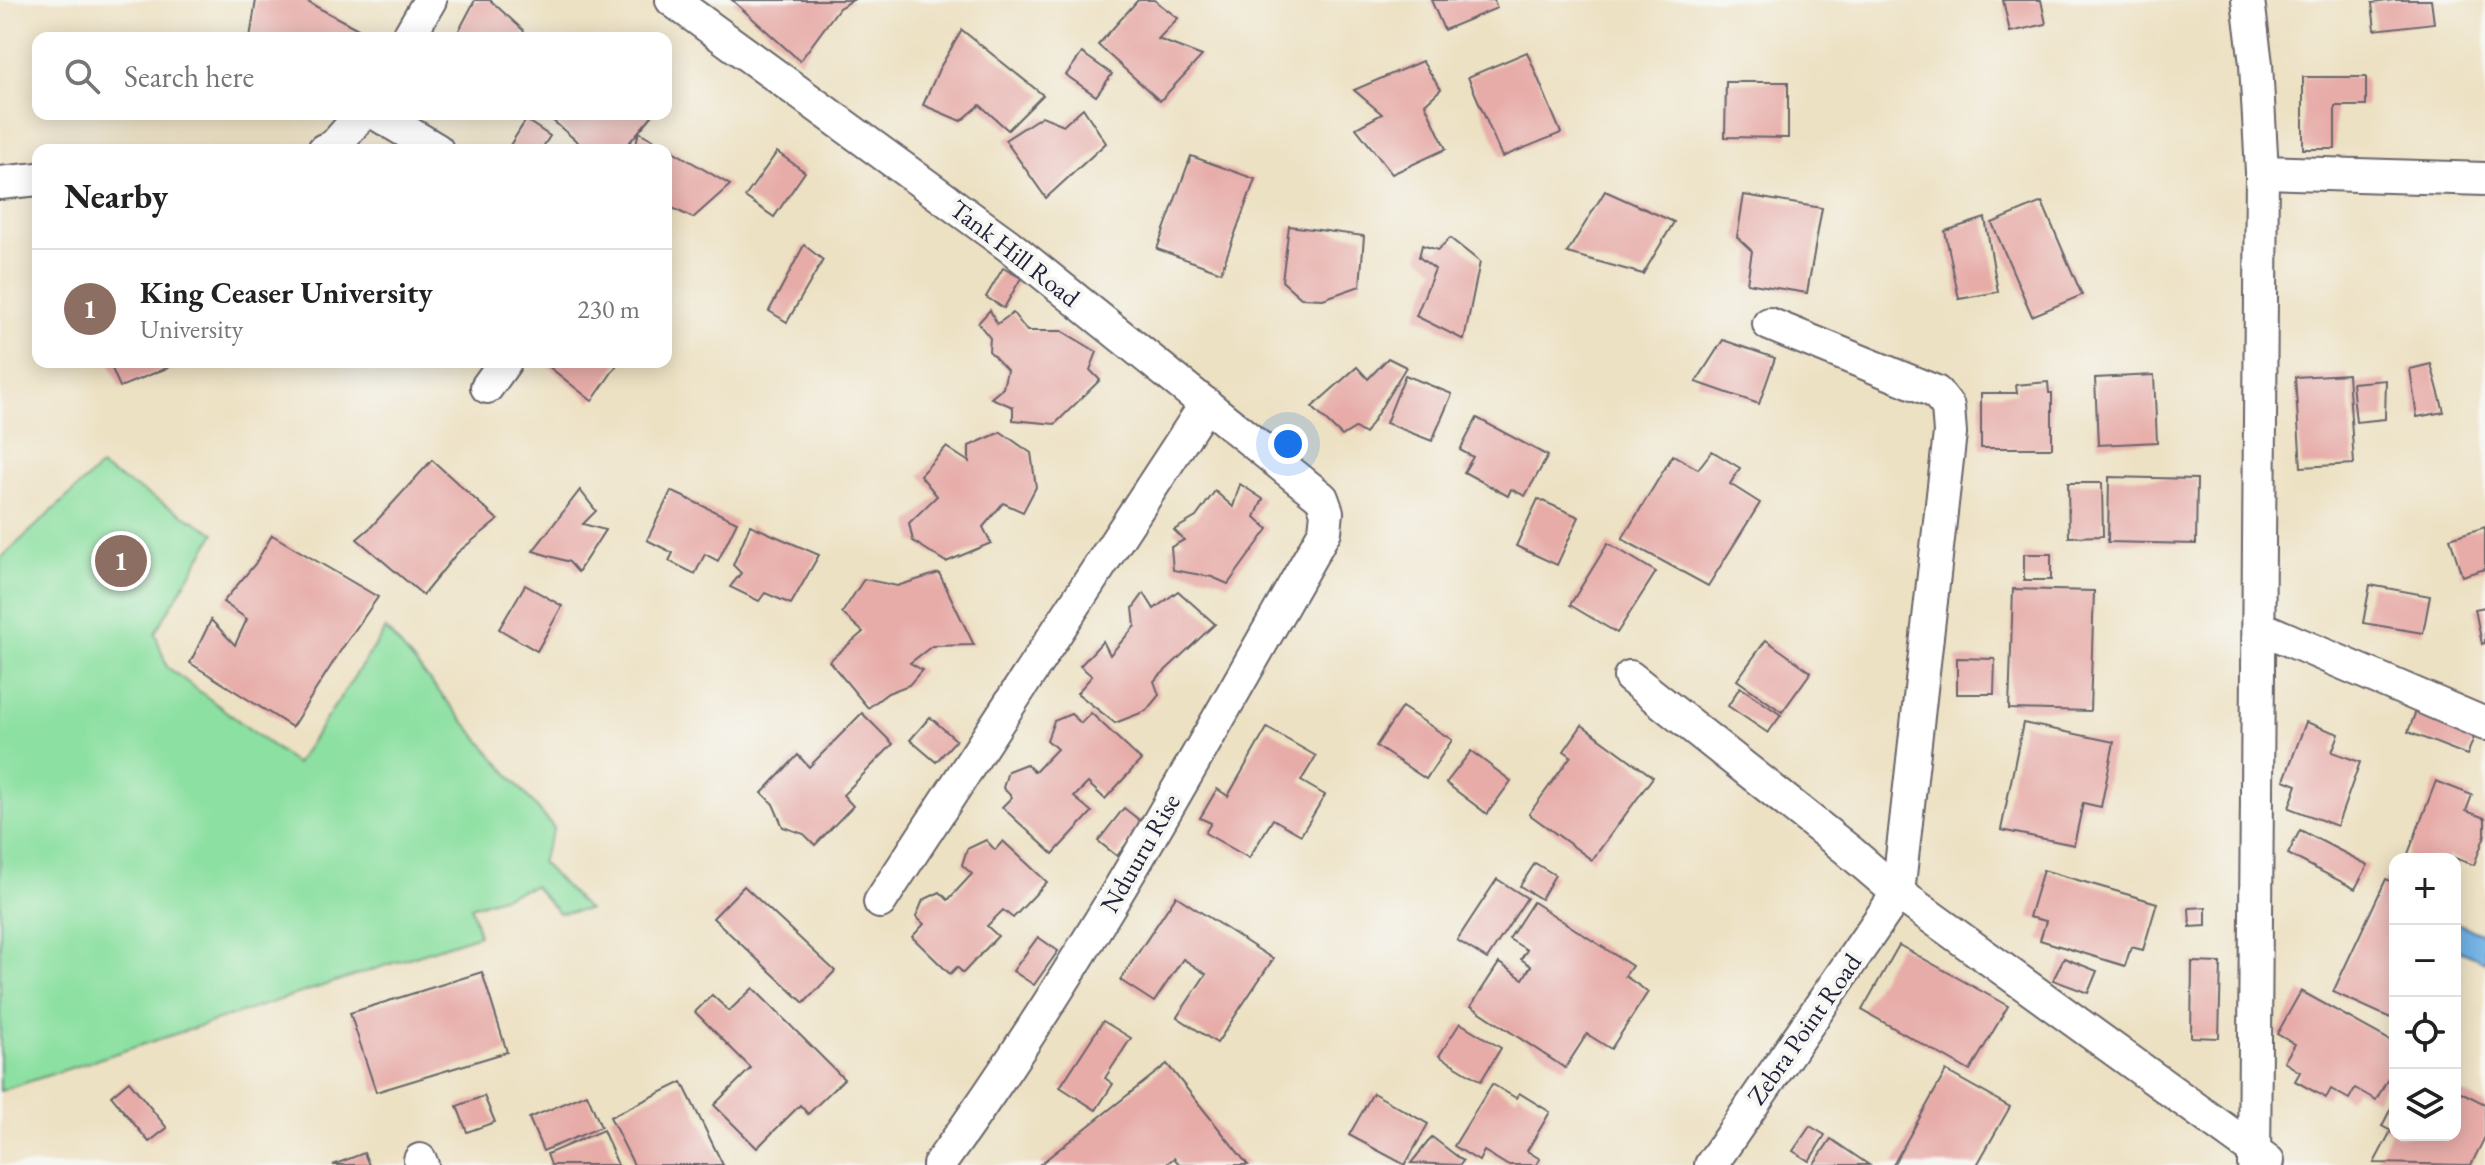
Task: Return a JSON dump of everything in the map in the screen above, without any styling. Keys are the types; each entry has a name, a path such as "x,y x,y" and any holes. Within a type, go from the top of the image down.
{"street":[{"path":"411,32 430,0"},
{"name":"Tank Hill Road","path":"672,0 1008,245 1322,498 1327,512 1325,531"},
{"path":"2248,0 2256,64 2262,172 2259,627 2261,1160"},
{"path":"336,144 357,120"},
{"path":"387,120 427,144"},
{"path":"2262,172 2485,179"},
{"path":"0,183 32,180"},
{"path":"1769,324 1936,392 1948,407 1950,433 1898,893"},
{"path":"880,902 1206,404"},
{"name":"Nduuru Rise","path":"939,1165 986,1101 1108,910 1325,531"},
{"path":"2259,627 2485,724"},
{"path":"1630,677 1898,893 2261,1160"},
{"name":"Zebra Point Road","path":"1711,1165 1898,893"}],"green space":[{"path":"100,467 215,533 155,633 167,667 296,764 386,629 554,828 541,862 588,910 559,913 534,886 471,907 479,935 0,1091 0,559"}],"water":[{"path":"2461,925 2485,935 2485,962 2461,952"}],"building":[{"path":"256,0 304,0 360,30 359,32 251,32"},
{"path":"475,0 490,0 524,32 458,32"},
{"path":"732,0 853,0 839,8 800,61"},
{"path":"1138,0 1154,0 1178,18 1158,39 1202,56 1160,101 1098,45"},
{"path":"1431,0 1494,0 1497,8 1444,30"},
{"path":"2003,0 2041,0 2046,24 2010,32"},
{"path":"2431,0 2434,23 2375,30 2372,3"},
{"path":"962,30 1043,95 1008,130 980,105 961,121 923,105 939,69"},
{"path":"1527,52 1561,133 1502,157 1468,77"},
{"path":"1082,53 1112,74 1096,96 1066,75"},
{"path":"1422,61 1441,89 1425,104 1446,149 1392,174 1356,128 1382,114 1354,90"},
{"path":"2303,77 2366,77 2366,106 2335,106 2335,149 2303,149"},
{"path":"1726,82 1788,82 1788,138 1725,137"},
{"path":"1083,108 1106,143 1046,198 1005,140 1042,116 1064,125"},
{"path":"526,120 550,136 545,144 511,144"},
{"path":"552,120 649,120 628,144 580,144"},
{"path":"639,132 661,144 636,144"},
{"path":"672,151 730,185 693,218 672,208"},
{"path":"777,152 805,172 774,217 745,197"},
{"path":"1191,156 1255,179 1221,272 1157,249"},
{"path":"1605,191 1674,222 1643,274 1567,253"},
{"path":"1744,195 1822,208 1807,293 1747,283 1752,251 1737,237"},
{"path":"2042,202 2082,295 2032,316 1992,223"},
{"path":"1985,218 1998,292 1959,299 1945,231"},
{"path":"1289,226 1364,236 1360,286 1323,299 1301,298 1282,281"},
{"path":"1450,238 1480,262 1464,340 1416,316 1435,269 1419,257 1422,245 1438,250"},
{"path":"804,245 823,260 787,322 769,311"},
{"path":"1003,268 1021,278 1004,308 986,297"},
{"path":"990,310 997,324 1013,313 1027,331 1062,331 1097,352 1090,370 1100,380 1055,424 1013,420 1013,407 991,398 1003,388 1007,370 989,351 990,338 978,323"},
{"path":"1723,340 1775,358 1759,404 1696,382"},
{"path":"1388,358 1406,367 1365,434 1355,428 1342,436 1312,407 1357,367 1368,379"},
{"path":"2431,364 2444,412 2417,417 2410,369"},
{"path":"112,368 167,368 120,387"},
{"path":"551,368 615,368 592,401"},
{"path":"2348,374 2354,464 2301,467 2295,377"},
{"path":"1405,375 1452,394 1432,441 1386,423"},
{"path":"2154,375 2157,442 2098,445 2095,378"},
{"path":"2386,380 2385,419 2356,422 2352,383"},
{"path":"2048,382 2049,393 2052,393 2052,448 1981,448 1981,393 2017,393 2016,385"},
{"path":"1477,418 1548,456 1525,496 1511,489 1508,496 1464,472 1473,457 1460,450"},
{"path":"1001,432 1031,453 1036,487 1023,512 1003,503 983,527 991,543 946,562 913,541 909,523 937,496 920,475 946,447 969,462 969,446"},
{"path":"1712,451 1740,468 1730,484 1760,503 1708,586 1622,539 1673,455 1698,469"},
{"path":"432,460 498,520 457,553 423,595 357,539"},
{"path":"2109,477 2197,479 2196,544 2108,542"},
{"path":"2068,483 2102,483 2103,536 2069,537"},
{"path":"1240,484 1263,499 1255,517 1268,529 1228,584 1212,577 1173,570 1171,547 1184,540 1174,530 1196,517 1215,491 1233,507"},
{"path":"580,490 596,511 583,524 605,530 578,572 569,562 533,551"},
{"path":"671,491 737,522 718,561 705,554 695,574 669,561 673,553 647,540"},
{"path":"1538,499 1579,517 1557,565 1516,546"},
{"path":"750,525 819,555 791,604 765,593 759,601 730,587 741,573 733,565"},
{"path":"2485,527 2485,569 2462,576 2450,538"},
{"path":"272,535 378,597 292,727 190,663 211,620 235,645 247,619 223,602 255,564"},
{"path":"1608,543 1656,572 1617,633 1570,605"},
{"path":"2024,554 2051,554 2051,580 2024,580"},
{"path":"939,573 974,645 932,646 910,663 922,670 909,685 888,693 868,708 829,661 863,632 842,613 864,579 897,586"},
{"path":"525,585 562,606 537,651 499,629"},
{"path":"2370,585 2430,596 2423,633 2363,623"},
{"path":"2013,589 2094,591 2090,711 2009,709"},
{"path":"1178,591 1215,624 1154,681 1159,695 1146,711 1115,723 1077,693 1092,676 1080,666 1103,641 1110,655 1135,626 1133,608 1144,593 1154,609"},
{"path":"2485,607 2485,643 2482,644 2475,609"},
{"path":"1766,640 1811,672 1782,712 1737,680"},
{"path":"1957,658 1995,659 1994,694 1957,694"},
{"path":"1740,687 1781,715 1768,733 1728,706"},
{"path":"1402,707 1452,740 1426,779 1376,746"},
{"path":"2416,711 2475,735 2467,755 2408,732"},
{"path":"862,713 893,744 843,795 853,806 815,845 804,834 783,827 773,804 762,793 798,755 809,767"},
{"path":"1091,713 1141,760 1105,799 1088,783 1074,797 1092,812 1053,854 1002,807 1012,797 1003,788 1008,771 1026,764 1035,772 1057,749 1047,740 1054,721 1071,714 1081,723"},
{"path":"930,717 956,740 936,762 910,740"},
{"path":"2306,722 2339,734 2332,752 2360,762 2337,826 2289,808 2297,785 2284,780"},
{"path":"2023,723 2114,742 2101,807 2083,803 2074,845 2001,830"},
{"path":"1582,725 1653,777 1592,860 1529,814 1571,756 1564,751"},
{"path":"1267,728 1316,756 1301,781 1325,795 1301,835 1273,819 1249,858 1205,833 1211,823 1200,818 1217,789 1228,796"},
{"path":"1471,751 1511,781 1487,814 1446,783"},
{"path":"2436,781 2472,795 2466,811 2485,818 2485,835 2474,865 2461,860 2461,853 2408,853"},
{"path":"1124,808 1143,823 1117,856 1098,841"},
{"path":"2300,830 2368,865 2355,889 2288,854"},
{"path":"986,840 995,850 1003,841 1047,882 1013,918 1003,910 987,926 998,936 963,973 957,967 950,974 912,937 924,924 916,917 923,900 940,892 948,900 972,874 962,865 967,849"},
{"path":"1535,863 1555,875 1541,899 1520,886"},
{"path":"2043,870 2157,903 2143,950 2131,947 2125,966 2040,940 2046,921 2029,917"},
{"path":"1497,879 1527,898 1487,959 1457,940"},
{"path":"2386,879 2389,880 2389,1017 2333,992"},
{"path":"744,886 835,971 804,1003 713,918"},
{"path":"1176,896 1273,959 1217,1043 1177,1017 1206,974 1183,959 1154,1002 1120,980"},
{"path":"1533,902 1632,966 1625,976 1648,992 1611,1049 1587,1034 1565,1068 1471,1006 1499,963 1523,979 1531,966 1521,959 1527,950 1509,939"},
{"path":"2206,907 2206,926 2190,927 2189,908"},
{"path":"1038,937 1058,951 1034,985 1013,971"},
{"path":"1899,945 2008,1006 1970,1071 1862,1010"},
{"path":"2064,958 2097,971 2088,993 2053,980"},
{"path":"2192,962 2221,963 2219,1038 2191,1037"},
{"path":"482,972 507,1052 376,1092 350,1013"},
{"path":"753,988 844,1079 808,1114 800,1105 757,1148 714,1105 751,1068 695,1012 712,995 729,1011"},
{"path":"2301,991 2389,1040 2389,1077 2376,1100 2355,1088 2349,1099 2331,1089 2326,1098 2295,1081 2300,1072 2284,1062 2295,1044 2277,1034"},
{"path":"1103,1021 1131,1038 1105,1078 1113,1084 1096,1110 1060,1087"},
{"path":"1460,1023 1501,1048 1481,1081 1439,1056"},
{"path":"1167,1064 1248,1165 1180,1165 1174,1158 1165,1165 1039,1165"},
{"path":"1946,1071 2010,1107 1977,1165 1893,1165"},
{"path":"129,1081 167,1128 149,1142 111,1096"},
{"path":"682,1082 723,1165 634,1165 610,1117"},
{"path":"1492,1084 1516,1098 1519,1093 1550,1112 1527,1151 1540,1159 1536,1165 1507,1165 1484,1151 1479,1161 1454,1146"},
{"path":"2461,1092 2485,1104 2485,1137 2471,1165 2374,1163 2389,1135 2389,1141 2461,1141"},
{"path":"1373,1093 1428,1124 1405,1165 1349,1135"},
{"path":"587,1094 601,1127 543,1151 529,1118"},
{"path":"484,1096 495,1122 467,1132 457,1106"},
{"path":"2389,1112 2389,1130 2382,1126"},
{"path":"1810,1126 1825,1135 1809,1161 1793,1151"},
{"path":"603,1130 618,1165 551,1165 547,1154"},
{"path":"1432,1137 1463,1161 1460,1165 1411,1163"},
{"path":"1831,1139 1869,1165 1813,1165"},
{"path":"364,1153 369,1165 333,1165"}],"place":[{"name":"King Ceaser University","path":"121,561"}]}
